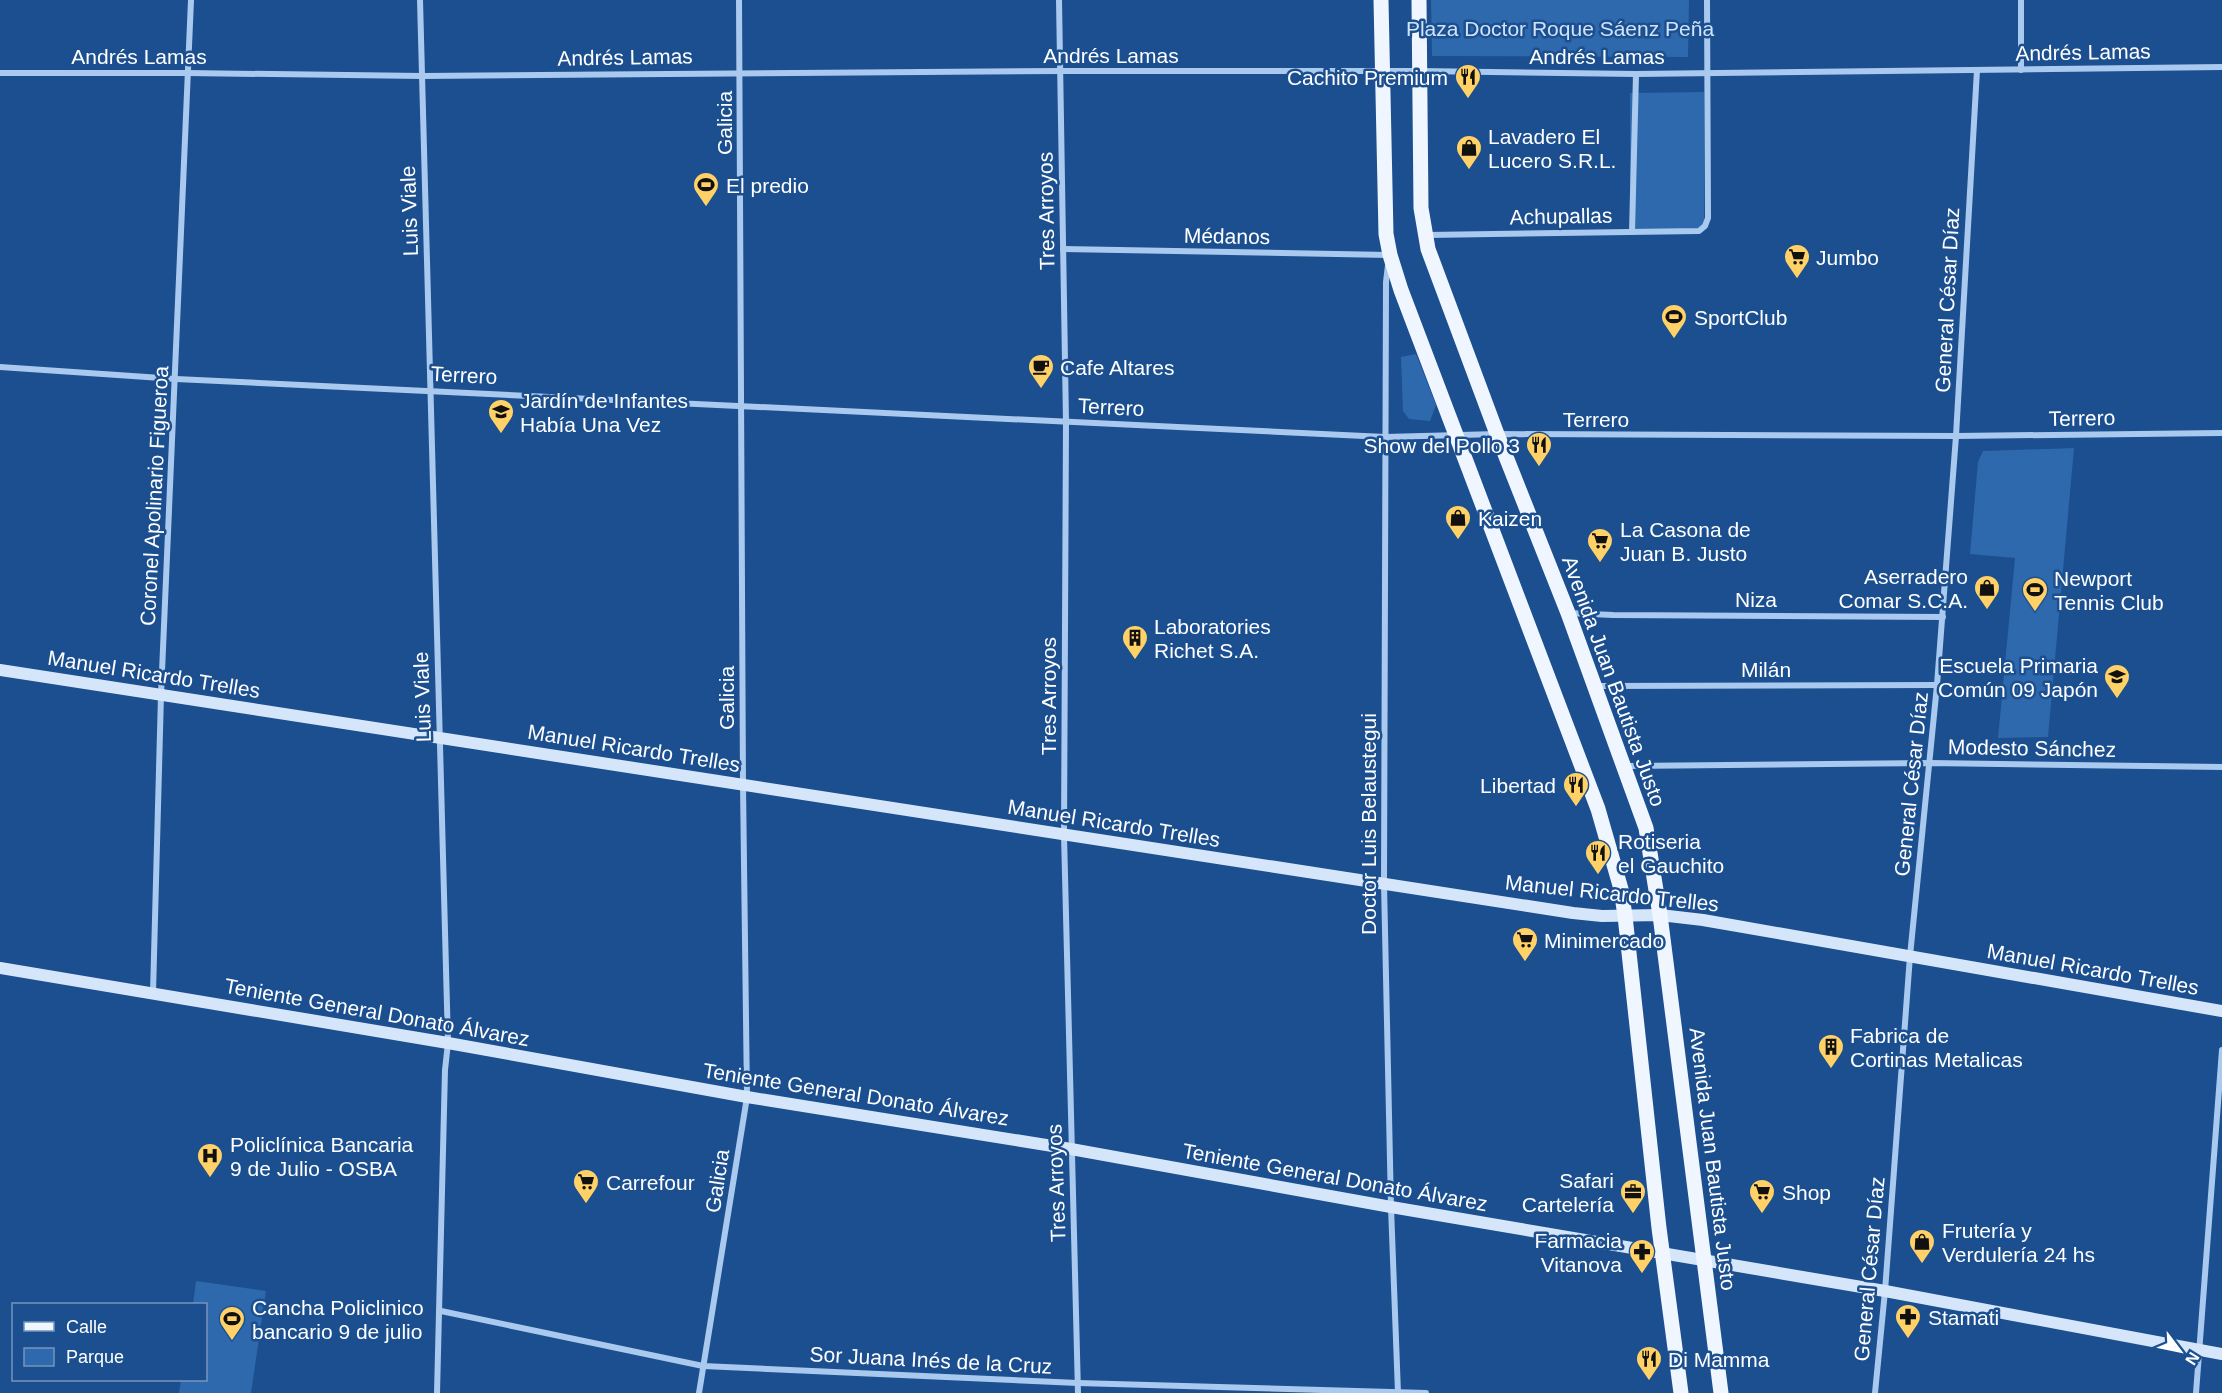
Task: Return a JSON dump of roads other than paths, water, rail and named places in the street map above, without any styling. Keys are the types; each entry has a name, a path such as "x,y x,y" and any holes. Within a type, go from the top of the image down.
{"main road":[{"path":"1381,0 1385,210 1390,255 1401,290 1598,809 1621,889 1662,1252 1682,1393"},
{"name":"Avenida Juan Bautista Justo","path":"1419,0 1421,208 1424,235 1497,434 1596,686 1646,828 1660,915 1721,1393"}],"street":[{"name":"Coronel Apolinario Figueroa","path":"153,993 161,695 191,0"},
{"name":"Luis Viale","path":"420,0 448,1043 445,1070 441,1311 437,1393"},
{"name":"Galicia","path":"699,1393 747,1097 739,0"},
{"name":"Tres Arroyos","path":"1059,0 1066,422 1064,835 1078,1393"},
{"path":"1707,0 1709,73"},
{"path":"2021,0 2021,70"},
{"name":"Andrés Lamas","path":"0,73 422,76 740,72 1420,71 1636,74 2222,67"},
{"name":"General César Díaz","path":"1875,1393 1885,1291 1910,956 1937,685 1956,436 1977,70"},
{"name":"Achupallas","path":"1424,235 1699,231 1705,226 1708,218 1709,73"},
{"path":"1632,232 1636,74"},
{"name":"Médanos","path":"1063,249 1390,255"},
{"name":"Doctor Luis Belaustegui","path":"1390,255 1386,282 1384,884 1391,1207 1398,1392"},
{"name":"Terrero","path":"0,367 176,379 1385,436 1497,434 1956,436 2222,433"},
{"name":"Niza","path":"1568,613 1942,617"},
{"name":"Manuel Ricardo Trelles","path":"0,670 1573,913 1625,916 1660,915 1703,920 2222,1011"},
{"name":"Milán","path":"1596,686 1937,685"},
{"name":"Modesto Sánchez","path":"1625,766 1930,763 2222,767"},
{"name":"Teniente General Donato Álvarez","path":"0,968 448,1043 747,1097 1071,1149 1391,1207 1885,1291 2222,1354"},
{"path":"2196,1393 2222,1050"},
{"name":"Sor Juana Inés de la Cruz","path":"441,1311 703,1366 1078,1383 1426,1393"}],"place":[{"name":"Cachito Premium","path":"1468,100"},
{"name":"Lavadero El Lucero S.R.L.","path":"1469,171"},
{"name":"El predio","path":"706,208"},
{"name":"Jumbo","path":"1797,280"},
{"name":"SportClub","path":"1674,340"},
{"name":"Cafe Altares","path":"1041,390"},
{"name":"Jardín de Infantes Había Una Vez","path":"501,435"},
{"name":"Show del Pollo 3","path":"1539,468"},
{"name":"Kaizen","path":"1458,541"},
{"name":"La Casona de Juan B. Justo","path":"1600,564"},
{"name":"Aserradero Comar S.C.A.","path":"1987,611"},
{"name":"Newport Tennis Club","path":"2035,613"},
{"name":"Laboratories Richet S.A.","path":"1135,661"},
{"name":"Escuela Primaria Común 09 Japón","path":"2117,700"},
{"name":"Libertad","path":"1576,808"},
{"name":"Rotiseria el Gauchito","path":"1598,876"},
{"name":"Minimercado","path":"1525,963"},
{"name":"Fabrica de Cortinas Metalicas","path":"1831,1070"},
{"name":"Policlínica Bancaria 9 de Julio - OSBA","path":"210,1179"},
{"name":"Carrefour","path":"586,1205"},
{"name":"Safari Cartelería","path":"1633,1215"},
{"name":"Shop","path":"1762,1215"},
{"name":"Frutería y Verdulería 24 hs","path":"1922,1265"},
{"name":"Farmacia Vitanova","path":"1642,1275"},
{"name":"Stamati","path":"1908,1340"},
{"name":"Cancha Policlinico bancario 9 de julio","path":"232,1342"},
{"name":"Di Mamma","path":"1649,1382"}],"park label":[{"name":"Plaza Doctor Roque Sáenz Peña","path":"1560,28"}]}
